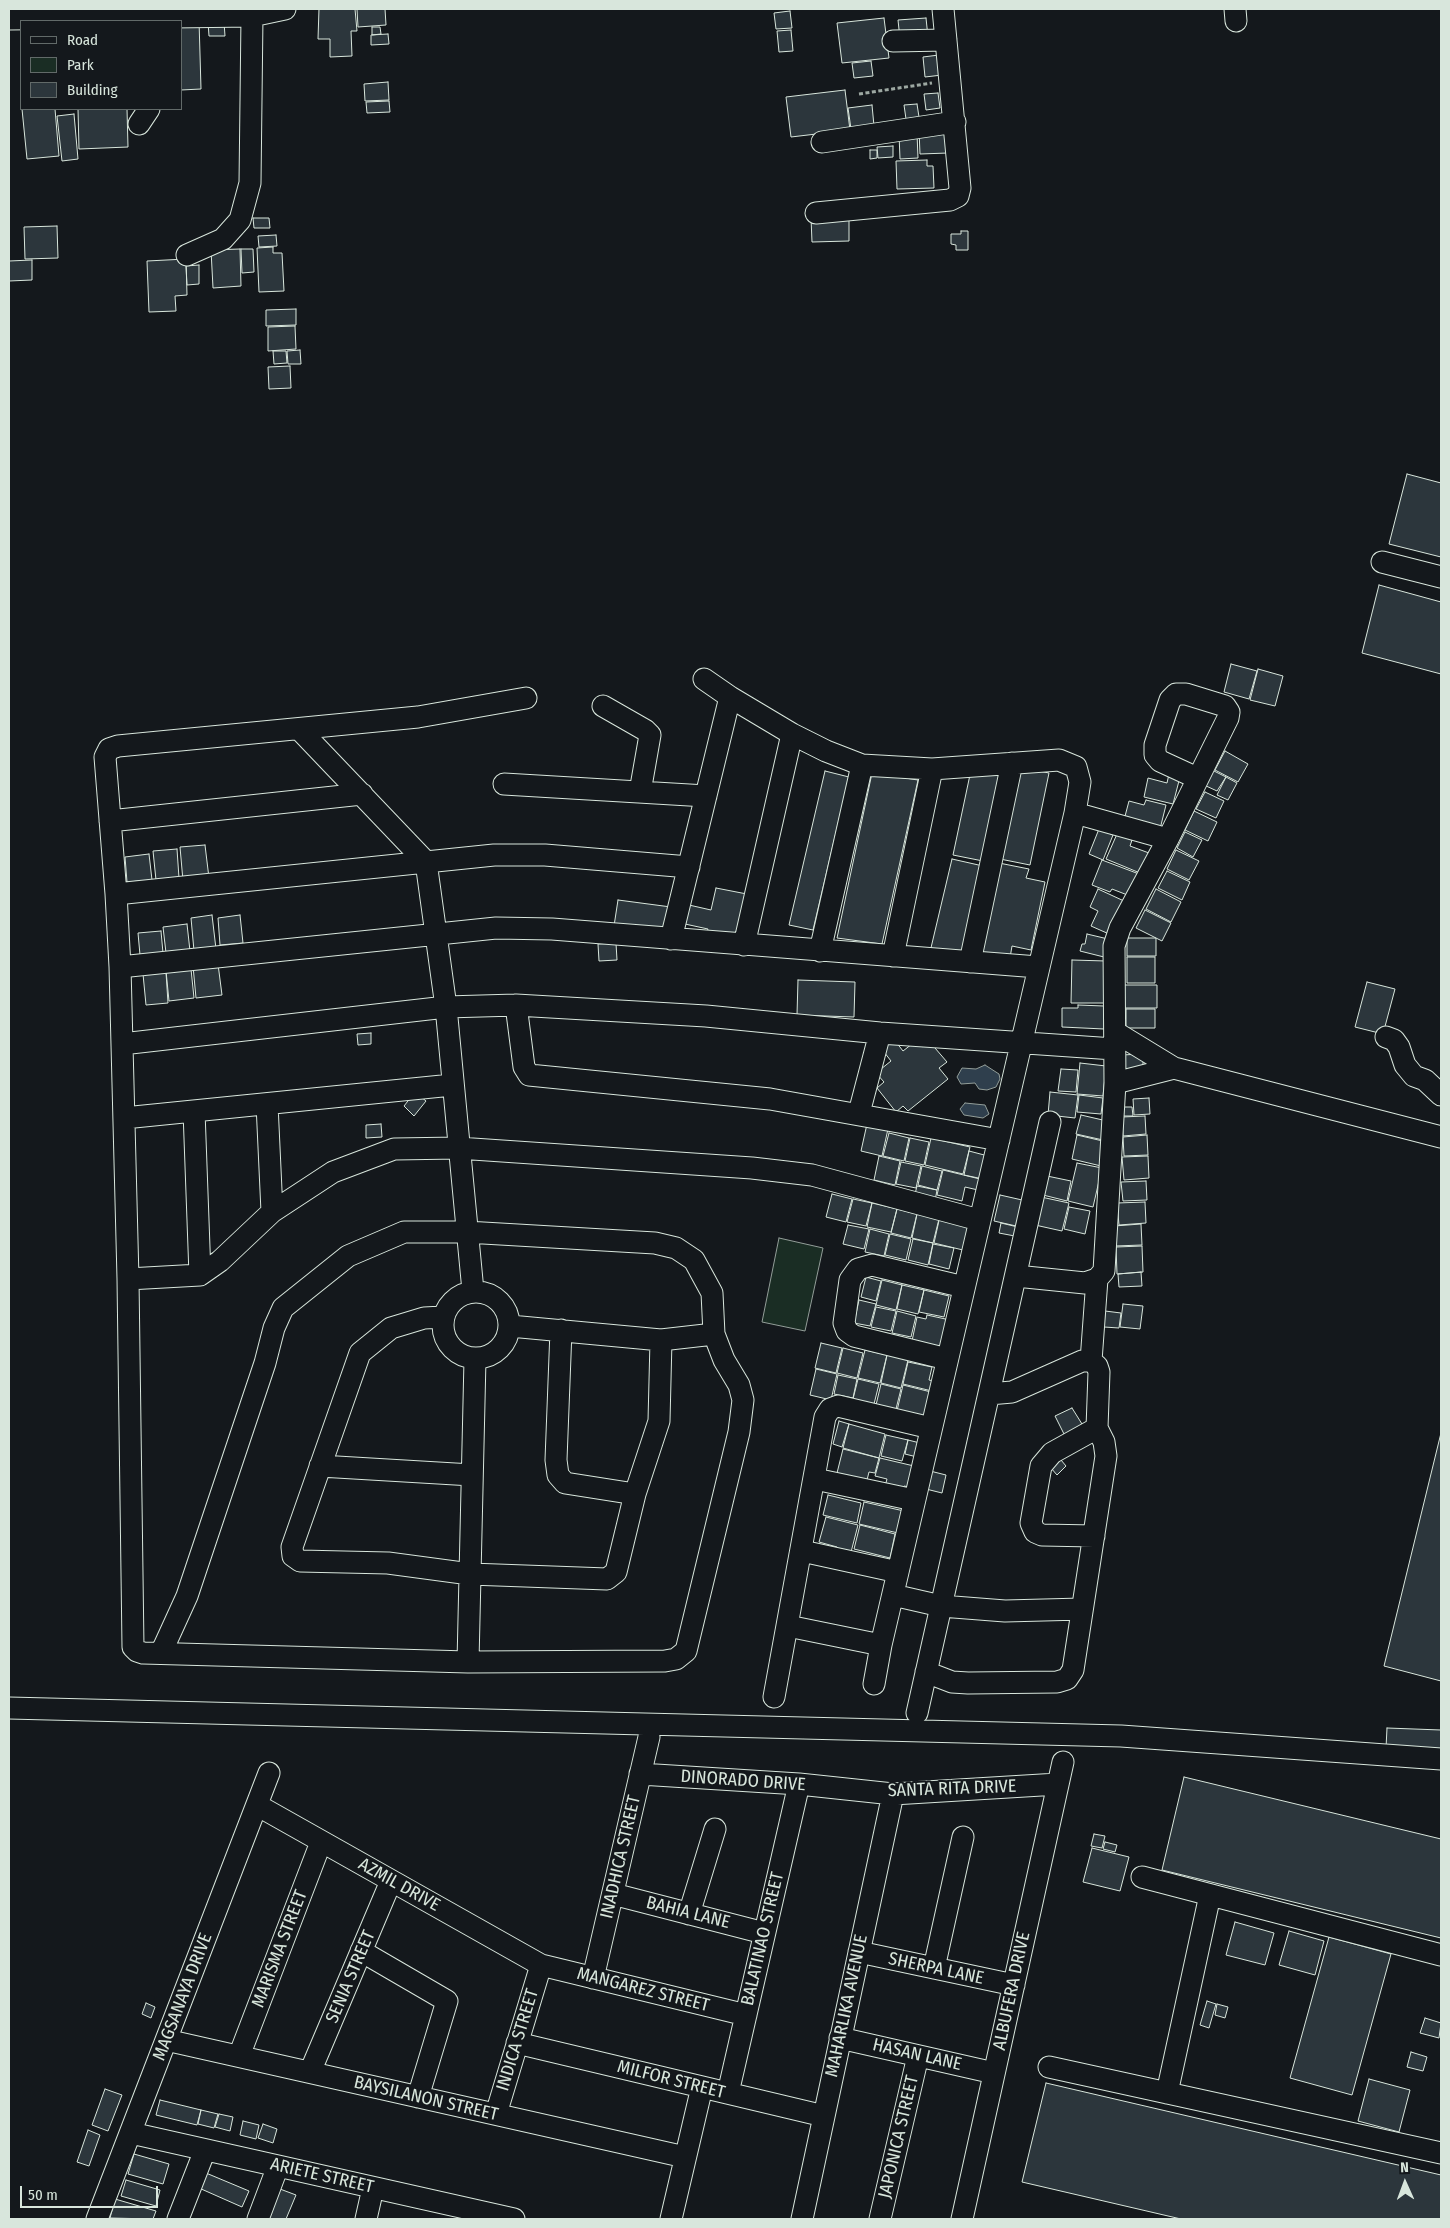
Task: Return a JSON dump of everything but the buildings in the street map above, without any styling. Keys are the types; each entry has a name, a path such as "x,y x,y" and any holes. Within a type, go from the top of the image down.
{"street":[{"path":"18,19 149,19 252,16 285,9"},
{"path":"816,212 950,200 958,196 960,188 943,9"},
{"path":"187,255 223,239 240,220 250,183 252,16"},
{"path":"893,41 946,40"},
{"path":"822,142 954,122"},
{"path":"1382,562 1441,577"},
{"path":"704,679 792,734 826,751 862,764 932,769 1059,760 1076,767 1080,782 1075,813 914,1500 874,1684"},
{"path":"671,939 730,697"},
{"path":"161,1653 187,1596 265,1363 274,1328 283,1308 348,1256 404,1232 466,1232 655,1243 676,1248 694,1260 712,1293 714,1334 724,1360 739,1385 743,1400 739,1432 686,1651 676,1658 664,1661 468,1662 161,1653 136,1652 133,1647 128,1279 120,967 105,757 109,749 118,746 418,717 526,698"},
{"path":"603,706 645,730 650,735 640,792"},
{"path":"299,729 426,862 446,1007 473,1290"},
{"path":"744,945 792,734"},
{"path":"970,962 1012,763"},
{"path":"820,951 862,764"},
{"path":"893,956 932,769"},
{"path":"1016,1276 1085,1283 1097,1279 1104,1271 1114,1083 1114,946 1120,928 1168,839 1197,778"},
{"path":"504,784 706,796"},
{"path":"110,821 362,794"},
{"path":"1075,813 1168,839"},
{"path":"116,894 494,855 545,855 689,867"},
{"path":"120,967 496,928 552,929 1038,968"},
{"path":"122,1044 446,1007 516,1005 706,1016 880,1033 1020,1042 1114,1041 1174,1068 1441,1137"},
{"path":"516,1005 524,1067 529,1075 539,1078 770,1099 999,1140"},
{"path":"859,1114 880,1033"},
{"path":"1386,1037 1394,1040 1399,1047 1405,1064 1414,1076 1425,1080 1441,1094"},
{"path":"1114,1083 1174,1068"},
{"path":"124,1118 452,1085"},
{"path":"267,1104 272,1212"},
{"path":"194,1111 200,1275"},
{"path":"916,1713 1050,1122"},
{"path":"128,1279 200,1275 220,1261 272,1212 333,1172 394,1149 458,1148 752,1168 812,1175 979,1220"},
{"path":"947,1358 854,1336 847,1331 844,1323 850,1280 858,1269 872,1265 964,1287"},
{"path":"1091,1362 1097,1279"},
{"path":"473,1290 492,1294 506,1307 510,1326 505,1343 492,1355 474,1358 460,1355 449,1345 442,1332 443,1317 454,1298 473,1290"},
{"path":"443,1317 424,1318 390,1328 360,1353 292,1547 293,1556 300,1561 388,1563 470,1574 607,1579 616,1572 635,1494 659,1421 661,1340"},
{"path":"510,1326 661,1340 714,1334"},
{"path":"561,1330 556,1460 558,1475 565,1483 635,1494"},
{"path":"468,1662 474,1358"},
{"path":"926,1672 952,1682 968,1684 1057,1682 1067,1679 1074,1670 1106,1456 1104,1442 1097,1428 1099,1372 1097,1366 1091,1362 1082,1362 1012,1392 989,1394"},
{"path":"774,1697 825,1417 830,1409 838,1406 931,1428"},
{"path":"1094,1536 1042,1535 1035,1532 1031,1522 1041,1466 1052,1452 1097,1428"},
{"path":"320,1466 472,1475"},
{"path":"815,1478 914,1500"},
{"path":"802,1551 898,1572"},
{"path":"893,1594 941,1606 1005,1611 1082,1609"},
{"path":"788,1626 881,1645"},
{"path":"9,1708 1121,1736 1441,1759"},
{"name":"INADHICA STREET","path":"593,1978 649,1737"},
{"name":"ALBUFERA DRIVE","path":"962,2219 1063,1762"},
{"name":"MAGSANAYA DRIVE","path":"97,2219 269,1774"},
{"name":"DINORADO DRIVE","path":"640,1774 798,1784 846,1789"},
{"name":"BALATINAO STREET","path":"728,2094 798,1784"},
{"name":"SANTA RITA DRIVE","path":"846,1789 893,1794 1058,1784"},
{"name":"MAHARLIKA AVENUE","path":"802,2219 893,1794"},
{"name":"AZMIL DRIVE","path":"257,1805 541,1965"},
{"path":"689,1914 715,1829"},
{"path":"934,1968 963,1837"},
{"name":"MARISMA STREET","path":"239,2056 321,1842"},
{"path":"1142,1877 1441,1955"},
{"name":"SENIA STREET","path":"310,2072 391,1881"},
{"name":"BAHIA LANE","path":"612,1894 764,1933"},
{"path":"1167,2093 1210,1895"},
{"path":"361,1951 447,2001 418,2097"},
{"name":"SHERPA LANE","path":"859,1952 1014,1985"},
{"name":"MANGAREZ STREET","path":"541,1965 746,2015"},
{"name":"INDICA STREET","path":"496,2114 541,1965"},
{"name":"HASAN LANE","path":"840,2038 994,2073"},
{"name":"BAYSILANON STREET","path":"166,2040 685,2157"},
{"name":"MILFOR STREET","path":"517,2043 824,2116"},
{"name":"JAPONICA STREET","path":"880,2219 918,2056"},
{"path":"1049,2067 1441,2154"},
{"path":"671,2219 702,2087"},
{"name":"ARIETE STREET","path":"131,2133 373,2188 445,2212 514,2219"},
{"path":"178,2219 205,2150"},
{"path":"258,2219 278,2166"},
{"path":"366,2219 373,2188"}],"path":[{"path":"859,94 950,81"}],"green space":[{"path":"779,1238 823,1248 805,1331 762,1322"}],"water":[{"path":"985,1065 999,1074 1000,1079 996,1087 987,1090 979,1089 975,1083 961,1084 957,1077 962,1068 976,1069"},
{"path":"965,1103 985,1105 989,1114 983,1118 964,1115 960,1109"}]}
